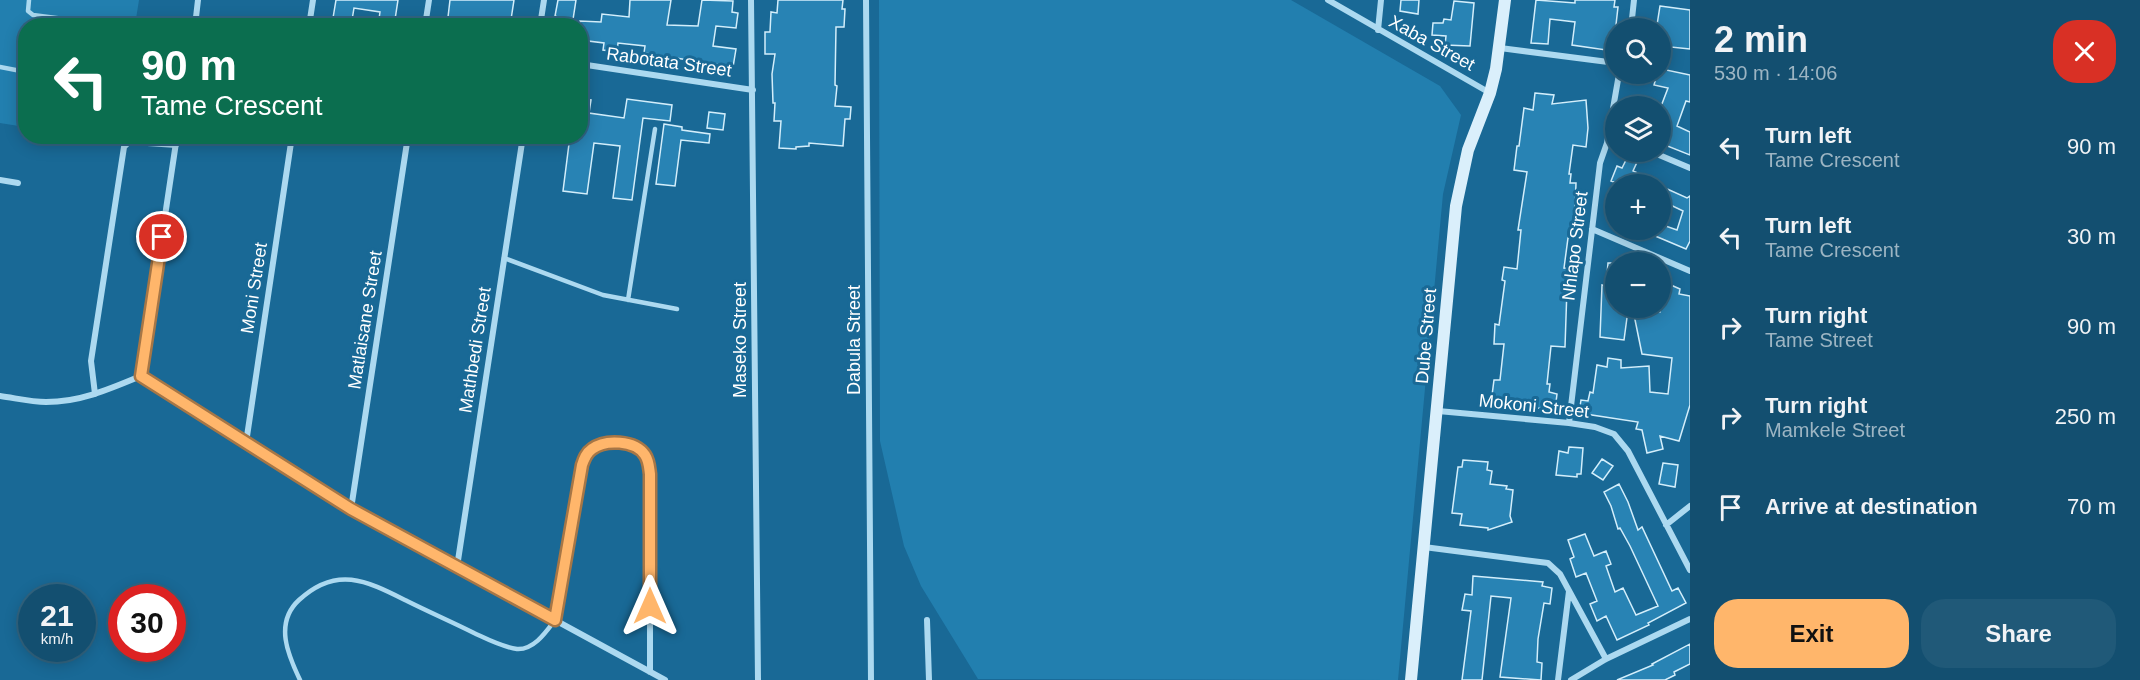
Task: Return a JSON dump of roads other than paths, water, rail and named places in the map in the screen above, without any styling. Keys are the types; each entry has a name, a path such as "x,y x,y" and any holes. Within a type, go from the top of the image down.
{"street":[{"path":"196,18 198,0"},
{"path":"310,18 313,0"},
{"path":"426,18 429,0"},
{"path":"541,18 544,0"},
{"name":"Maseko Street","path":"751,0 758,680"},
{"name":"Dabula Street","path":"866,0 872,680"},
{"name":"Xaba Street","path":"1328,0 1490,93"},
{"path":"1378,30 1381,0"},
{"name":"Dube Street","path":"1411,680 1438,411 1451,247 1461,177 1468,150 1490,93 1500,48 1504,0"},
{"path":"1632,18 1634,0"},
{"path":"1500,48 1605,62"},
{"name":"Rabotata Street","path":"588,65 753,90"},
{"path":"95,394 91,362 124,147 127,144"},
{"path":"141,376 176,145 162,144"},
{"name":"Moni Street","path":"246,443 291,144"},
{"name":"Matlaisane Street","path":"351,509 407,144"},
{"name":"Mathbedi Street","path":"457,567 522,144"},
{"name":"Nhlapo Street","path":"1569,423 1600,163 1605,146"},
{"path":"1671,160 1690,168"},
{"path":"0,180 18,183"},
{"path":"1592,229 1690,271"},
{"path":"141,376 351,509 665,680"},
{"path":"0,396 58,402 95,394 141,376"},
{"name":"Mokoni Street","path":"1438,411 1569,423 1606,430 1620,439 1690,570"},
{"path":"555,620 582,465 586,455 598,445 604,444 626,444 636,447 646,456 650,474 651,672"},
{"path":"1666,525 1690,506"},
{"path":"1424,546 1548,563 1560,574 1606,659"},
{"path":"1558,680 1569,591"},
{"path":"1571,680 1606,659 1690,619"},
{"path":"927,620 929,680"}],"lane":[{"path":"29,0 28,11 33,15 56,18"},
{"path":"0,68 18,71"},
{"path":"628,300 655,129"},
{"path":"504,258 603,295 677,309"},
{"path":"300,680 285,644 287,616 292,606 304,595 318,585 330,581 355,579 376,585 478,635 515,649 523,649 536,643 555,620"}]}
